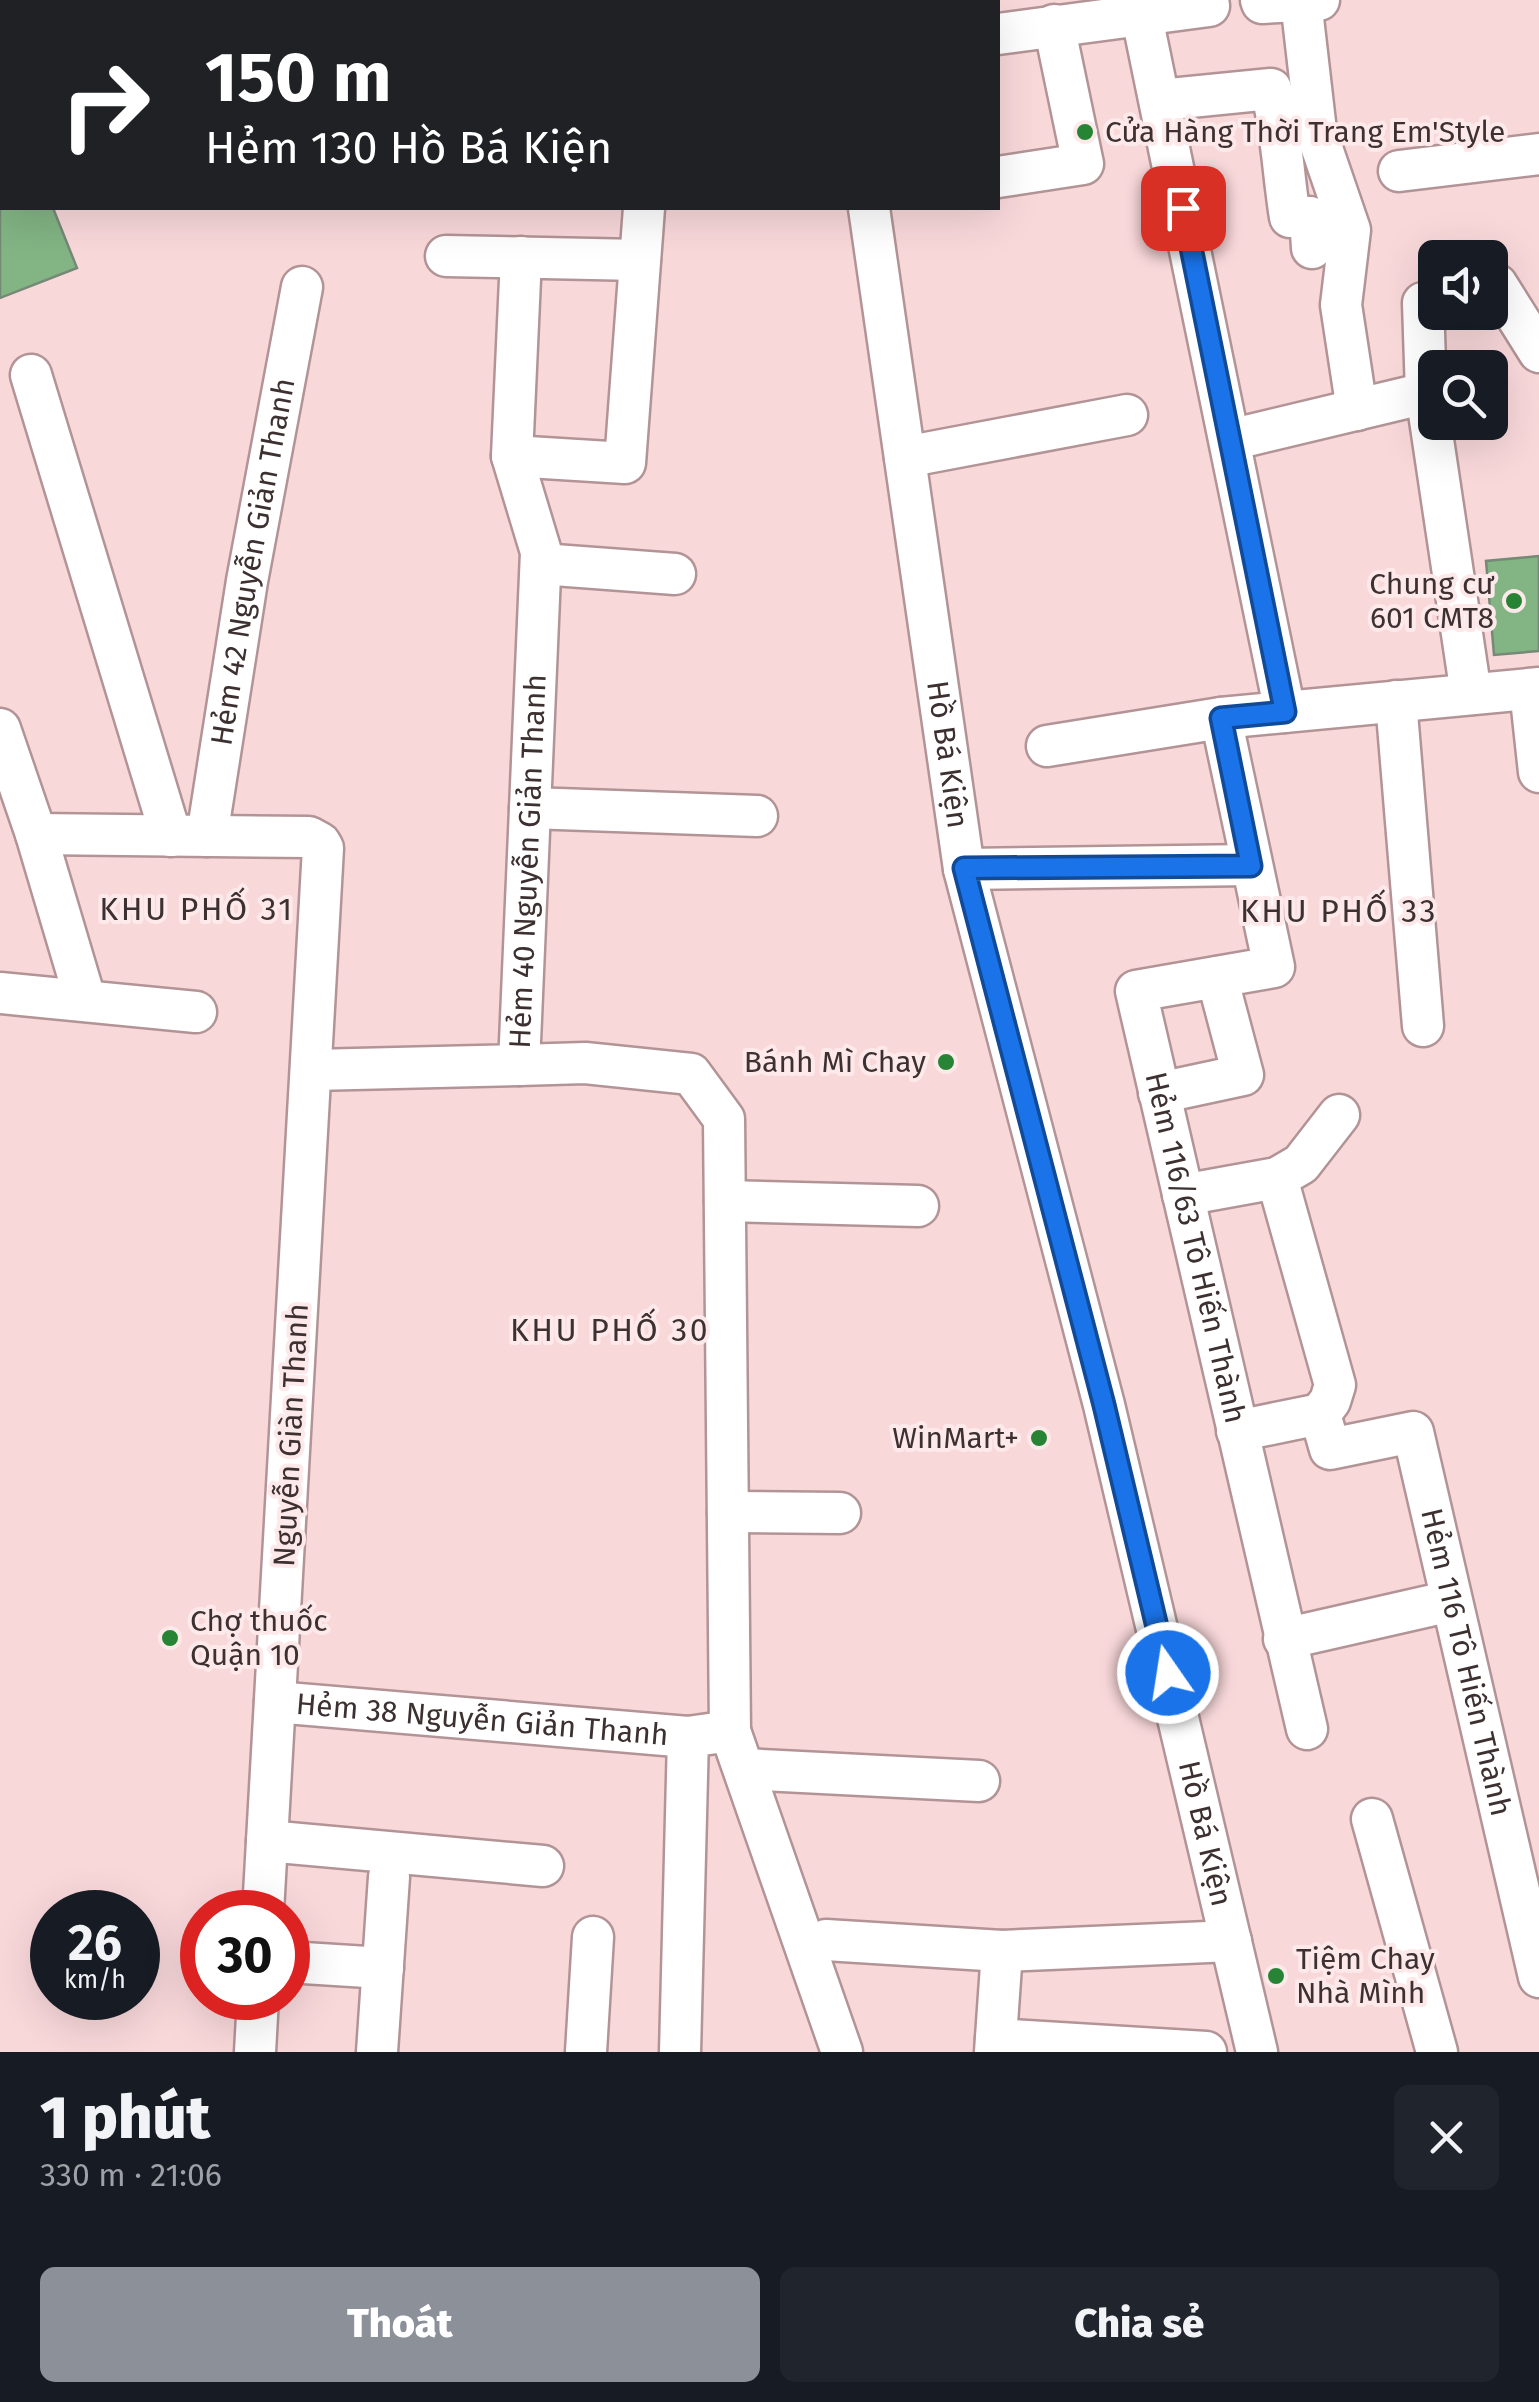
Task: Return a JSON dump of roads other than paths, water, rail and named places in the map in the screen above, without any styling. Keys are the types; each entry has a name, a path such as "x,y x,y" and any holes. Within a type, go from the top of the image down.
{"street":[{"path":"1000,34 1208,6 1208,0"},
{"path":"1261,0 1319,0"},
{"path":"1301,1 1316,131 1350,230 1341,305 1357,410"},
{"path":"1142,16 1285,712"},
{"path":"1000,177 1082,164 1054,25"},
{"path":"1160,100 1271,89 1282,134 1290,217 1310,217 1312,248"},
{"path":"1399,171 1539,154"},
{"path":"512,456 625,463 644,210"},
{"name":"Hồ Bá Kiện","path":"869,210 964,868 1104,1405 1258,2052"},
{"path":"446,256 640,260"},
{"name":"Hẻm 40 Nguyễn Giản Thanh","path":"313,1070 519,1065 541,552 512,456 521,257"},
{"name":"Hẻm 42 Nguyễn Giản Thanh","path":"189,836 247,581 302,287"},
{"path":"1508,303 1539,352"},
{"path":"31,375 189,836 36,834"},
{"path":"1230,440 1418,395"},
{"path":"904,457 1127,415"},
{"path":"1433,440 1471,694"},
{"path":"540,564 675,574"},
{"path":"1047,746 1221,718 1535,688 1539,772"},
{"path":"1396,701 1422,1026"},
{"path":"964,868 1251,866 1221,718"},
{"path":"0,729 85,1000"},
{"path":"530,808 757,816"},
{"name":"Nguyễn Giàn Thanh","path":"189,836 309,838 320,843 324,855 264,1890"},
{"name":"Hẻm 116/63 Tô Hiến Thành","path":"1251,866 1274,967 1136,991 1307,1729"},
{"path":"1160,1093 1243,1075 1217,976"},
{"path":"0,993 196,1012"},
{"path":"519,1065 585,1063 692,1074 724,1119 730,1731 842,2052"},
{"path":"1183,1194 1277,1178 1301,1164 1339,1115"},
{"path":"1237,1431 1325,1431 1335,1385 1277,1178"},
{"path":"725,1201 918,1206"},
{"name":"Hẻm 116 Tô Hiến Thành","path":"1325,1431 1413,1432 1539,1977"},
{"path":"728,1512 840,1513"},
{"path":"1284,1639 1451,1601"},
{"name":"Hẻm 38 Nguyễn Giản Thanh","path":"275,1702 688,1737 730,1731"},
{"path":"680,2052 688,1737"},
{"path":"744,1769 979,1782"},
{"path":"1372,1819 1437,2052"},
{"path":"267,1841 543,1866"},
{"path":"377,2052 389,1876"},
{"path":"586,2052 592,1936"},
{"path":"826,1940 1002,1951 1231,1941"},
{"path":"1002,1951 995,2046 1206,2052"},
{"path":"310,1963 383,1968"},
{"path":"255,2052 257,2020"}],"place":[{"name":"Cửa Hàng Thời Trang Em'Style","path":"1085,132"},
{"name":"Chung cư 601 CMT8","path":"1514,601"},
{"name":"Bánh Mì Chay","path":"946,1062"},
{"name":"WinMart+","path":"1039,1438"},
{"name":"Chợ thuốc Quận 10","path":"170,1638"},
{"name":"Tiệm Chay Nhà Mình","path":"1276,1976"}],"district":[{"name":"KHU PHỐ 31","path":"197,909"},
{"name":"KHU PHỐ 33","path":"1339,911"},
{"name":"KHU PHỐ 30","path":"610,1330"}]}
